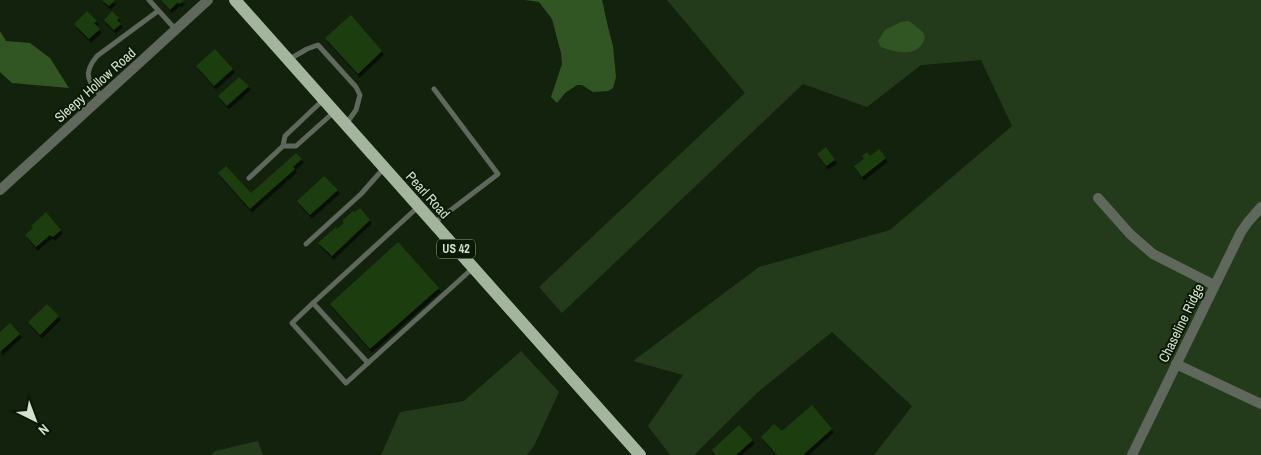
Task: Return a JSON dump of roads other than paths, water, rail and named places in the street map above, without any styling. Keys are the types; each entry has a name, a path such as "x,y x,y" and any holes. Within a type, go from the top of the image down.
{"main road":[{"name":"Pearl Road","path":"235,0 640,455"}],"street":[{"name":"Sleepy Hollow Road","path":"0,190 208,0"},
{"path":"1098,198 1130,234 1153,254 1214,285"},
{"name":"Chaseline Ridge","path":"1132,455 1241,232 1261,207"},
{"path":"1176,364 1261,404"}],"lane":[{"path":"150,0 176,30"},
{"path":"102,97 89,80 88,71 91,63 97,56 158,11"},
{"path":"288,60 318,45 343,73 360,95 356,110 345,124"},
{"path":"434,88 498,174 434,223"},
{"path":"248,178 283,146 285,136 323,99"},
{"path":"283,146 296,146 334,112"},
{"path":"306,244 361,194 384,168"},
{"path":"419,207 292,323 346,383 473,268"},
{"path":"313,303 368,363"}]}
